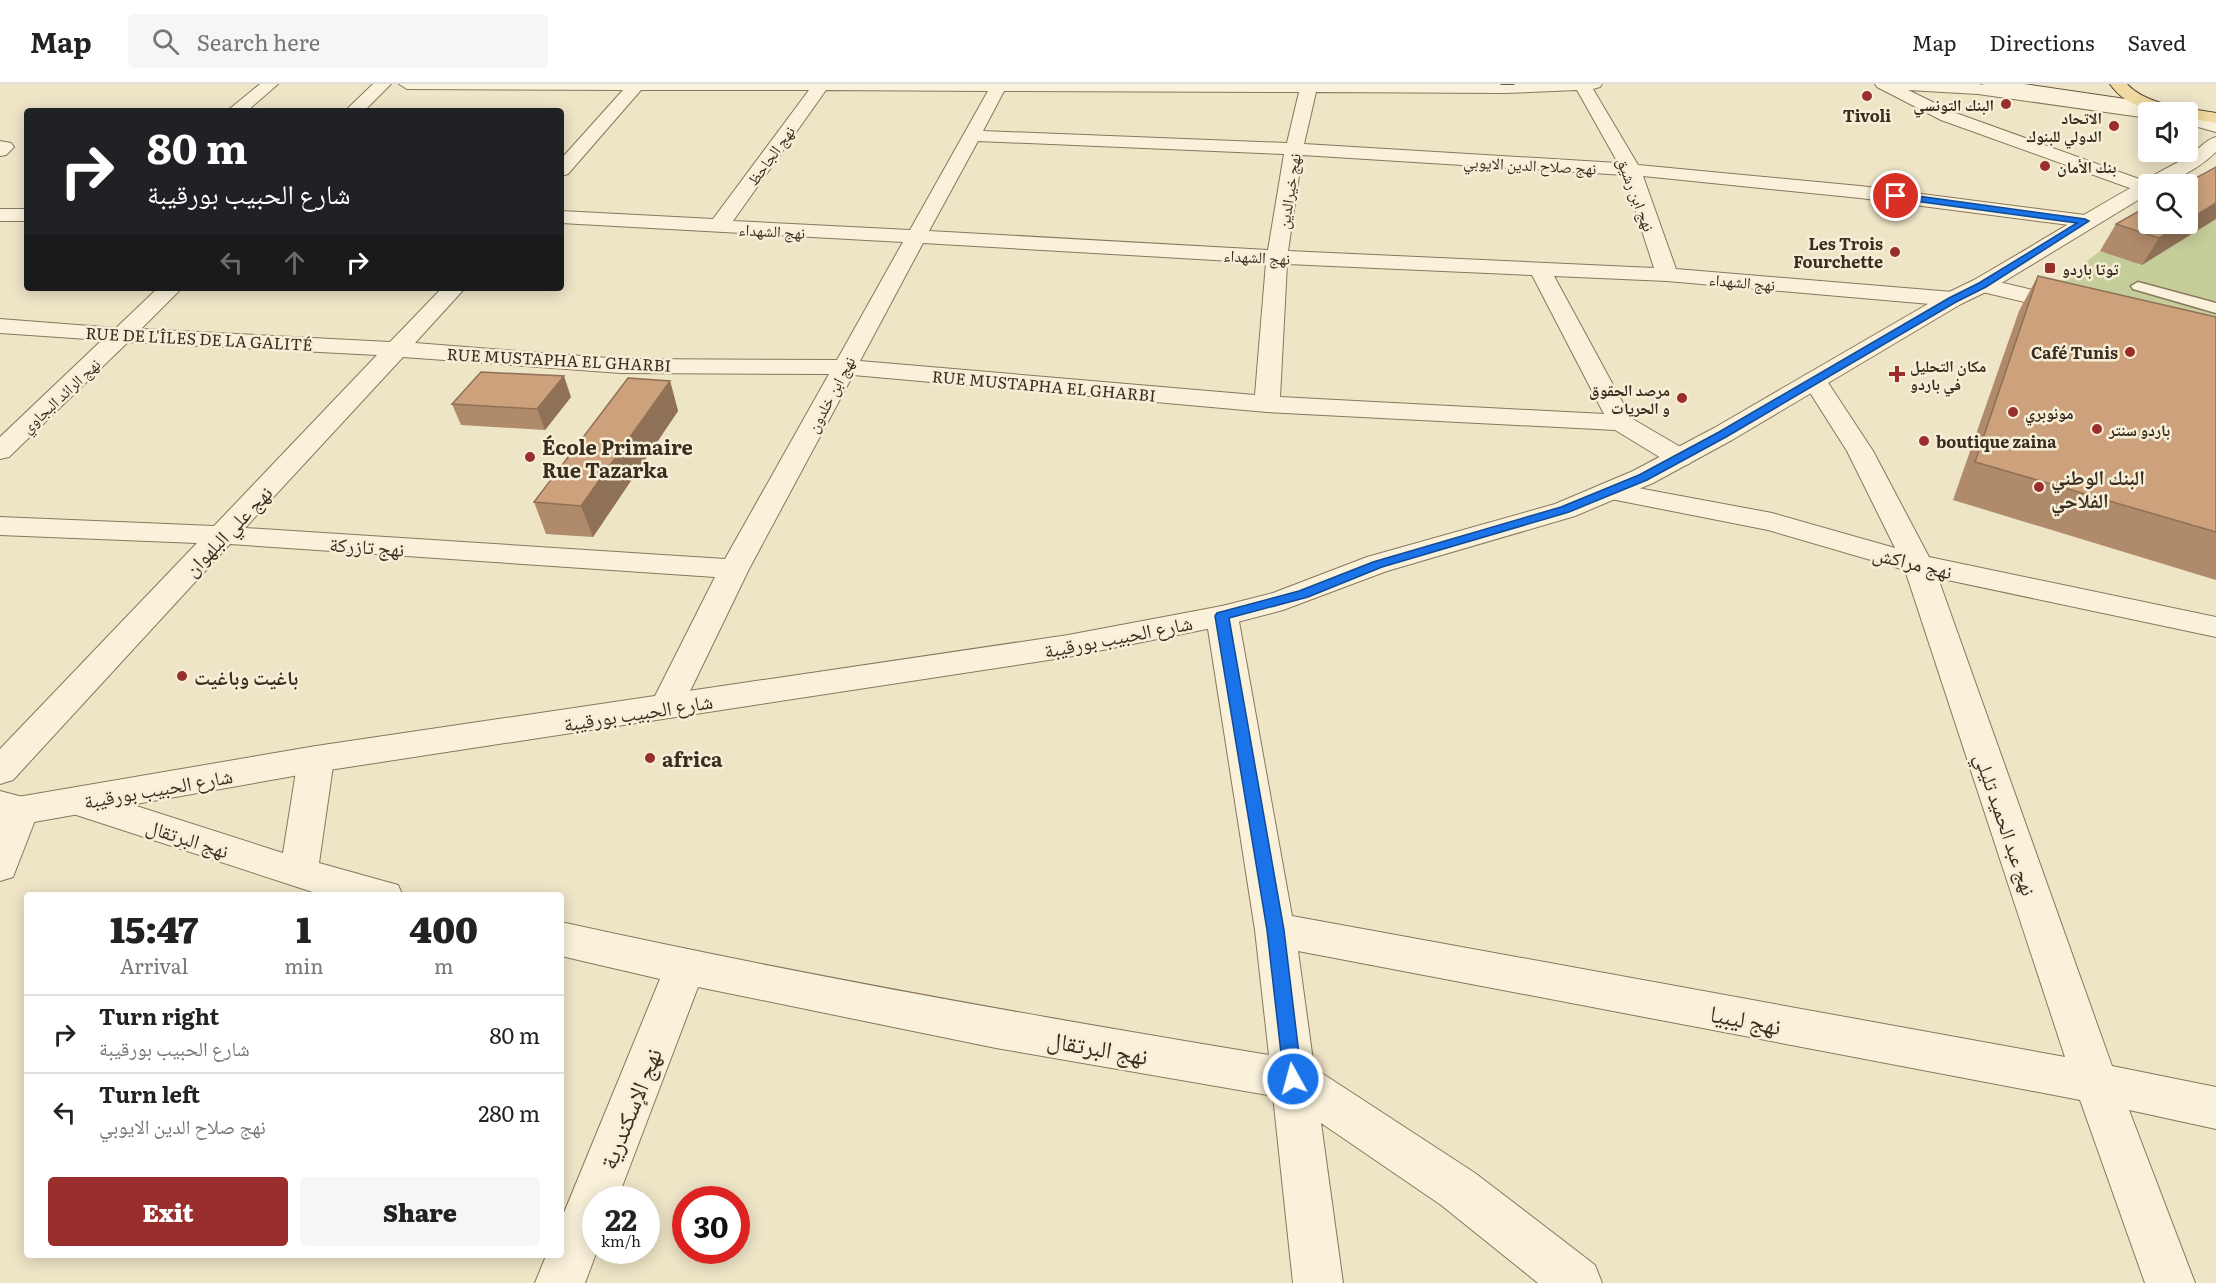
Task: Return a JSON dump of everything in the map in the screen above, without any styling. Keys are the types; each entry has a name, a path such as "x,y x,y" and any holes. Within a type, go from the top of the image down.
{"main road":[{"path":"2117,86 2146,102"}],"street":[{"path":"240,108 270,84"},
{"path":"357,108 382,84"},
{"path":"407,84 1524,88 1589,85"},
{"name":"نهج الجاحظ","path":"718,227 822,84"},
{"path":"1883,84 1978,89 2138,112"},
{"path":"1883,84 1947,116 2138,183"},
{"path":"1990,84 2138,107"},
{"path":"564,167 636,85"},
{"name":"نهج ابن رشيق","path":"1589,85 1631,170 1667,275"},
{"name":"نهج ابن خلدون","path":"667,706 734,569 915,238 974,136 999,86"},
{"name":"نهج خيرالدين","path":"1267,404 1277,257 1294,150 1309,86"},
{"name":"نهج صلاح الدين الايوبي","path":"974,136 1294,150 1631,170 1842,189 2085,221"},
{"name":"شارع الحبيب بورقيبة","path":"2170,174 2198,159 2216,142"},
{"path":"0,146 5,147 0,151"},
{"name":"شارع الحبيب بورقيبة","path":"7,810 77,801 316,759 1068,646 1222,616 1303,594 1377,564 1565,510 1680,458 1982,285 2085,221 2138,192"},
{"path":"0,215 24,215"},
{"name":"نهج الشهداء","path":"564,217 1277,257 1667,275 1953,300"},
{"path":"1539,268 1621,423"},
{"path":"1982,285 2089,310"},
{"name":"نهج الرائد البجاوي","path":"0,451 168,291"},
{"name":"نهج علي البلهوان","path":"0,771 451,291"},
{"name":"RUE DE L'ÎLES DE LA GALITÉ","path":"0,326 123,335 397,349"},
{"name":"RUE MUSTAPHA EL GHARBI","path":"397,349 621,366 844,368 1267,404 1621,423 1680,458"},
{"name":"نهج عبد الحميد تليلي","path":"1814,381 1860,451 1918,564 2096,1083 2170,1283"},
{"name":"نهج مراكش","path":"1611,491 1772,522 1918,564 2216,627"},
{"name":"نهج تازركة","path":"0,526 223,535 734,569"},
{"path":"1222,616 1275,930 1318,1283"},
{"path":"299,873 316,759"},
{"name":"نهج البرتقال","path":"77,801 299,873 369,892"},
{"path":"0,866 7,810"},
{"name":"نهج ليبيا","path":"1275,930 2096,1083 2216,1108"},
{"name":"نهج البرتقال","path":"564,940 685,967 996,1029 1293,1079 1458,1189 1577,1283"},
{"name":"نهج الإسكندرية","path":"561,1283 685,967"}],"lane":[{"path":"2138,286 2216,308"}],"green space":[{"path":"2216,183 2216,333 2045,294 2100,251 2138,229 2138,234 2198,234 2198,208"}],"building":[{"path":"2216,167 2216,203 2198,214 2198,177"},
{"path":"2138,212 2138,231 2116,224"},
{"path":"2147,234 2166,234 2159,238"},
{"name":"باردو سنتر","path":"2038,276 2216,317 2216,532 1975,462"},
{"path":"481,372 564,376 537,409 452,404"},
{"path":"628,378 670,381 581,506 534,502"}],"tram line":[{"path":"1501,84 1514,84"}],"place":[{"name":"Tivoli","path":"1867,96"},
{"name":"البنك التونسي","path":"2006,104"},
{"name":"الاتحاد الدولي للبنوك","path":"2114,126"},
{"name":"بنك الأمان","path":"2045,166"},
{"name":"Les Trois Fourchette","path":"1895,252"},
{"name":"توتا باردو","path":"2050,268"},
{"name":"Café Tunis","path":"2130,352"},
{"name":"مكان التحليل في باردو","path":"1897,374"},
{"name":"مرصد الحقوق و الحريات","path":"1682,398"},
{"name":"مونوبري","path":"2013,412"},
{"name":"باردو سنتر","path":"2097,429"},
{"name":"boutique zaina","path":"1924,441"},
{"name":"École Primaire Rue Tazarka","path":"530,457"},
{"name":"البنك الوطني الفلاحي","path":"2039,487"},
{"name":"باغيت وباغيت","path":"182,676"},
{"name":"africa","path":"650,758"}],"route":[{"path":"1293,1079 1275,930 1222,616 1303,594 1377,564 1565,510 1643,477 1723,434 1982,285 2085,221 1896,196"}]}
